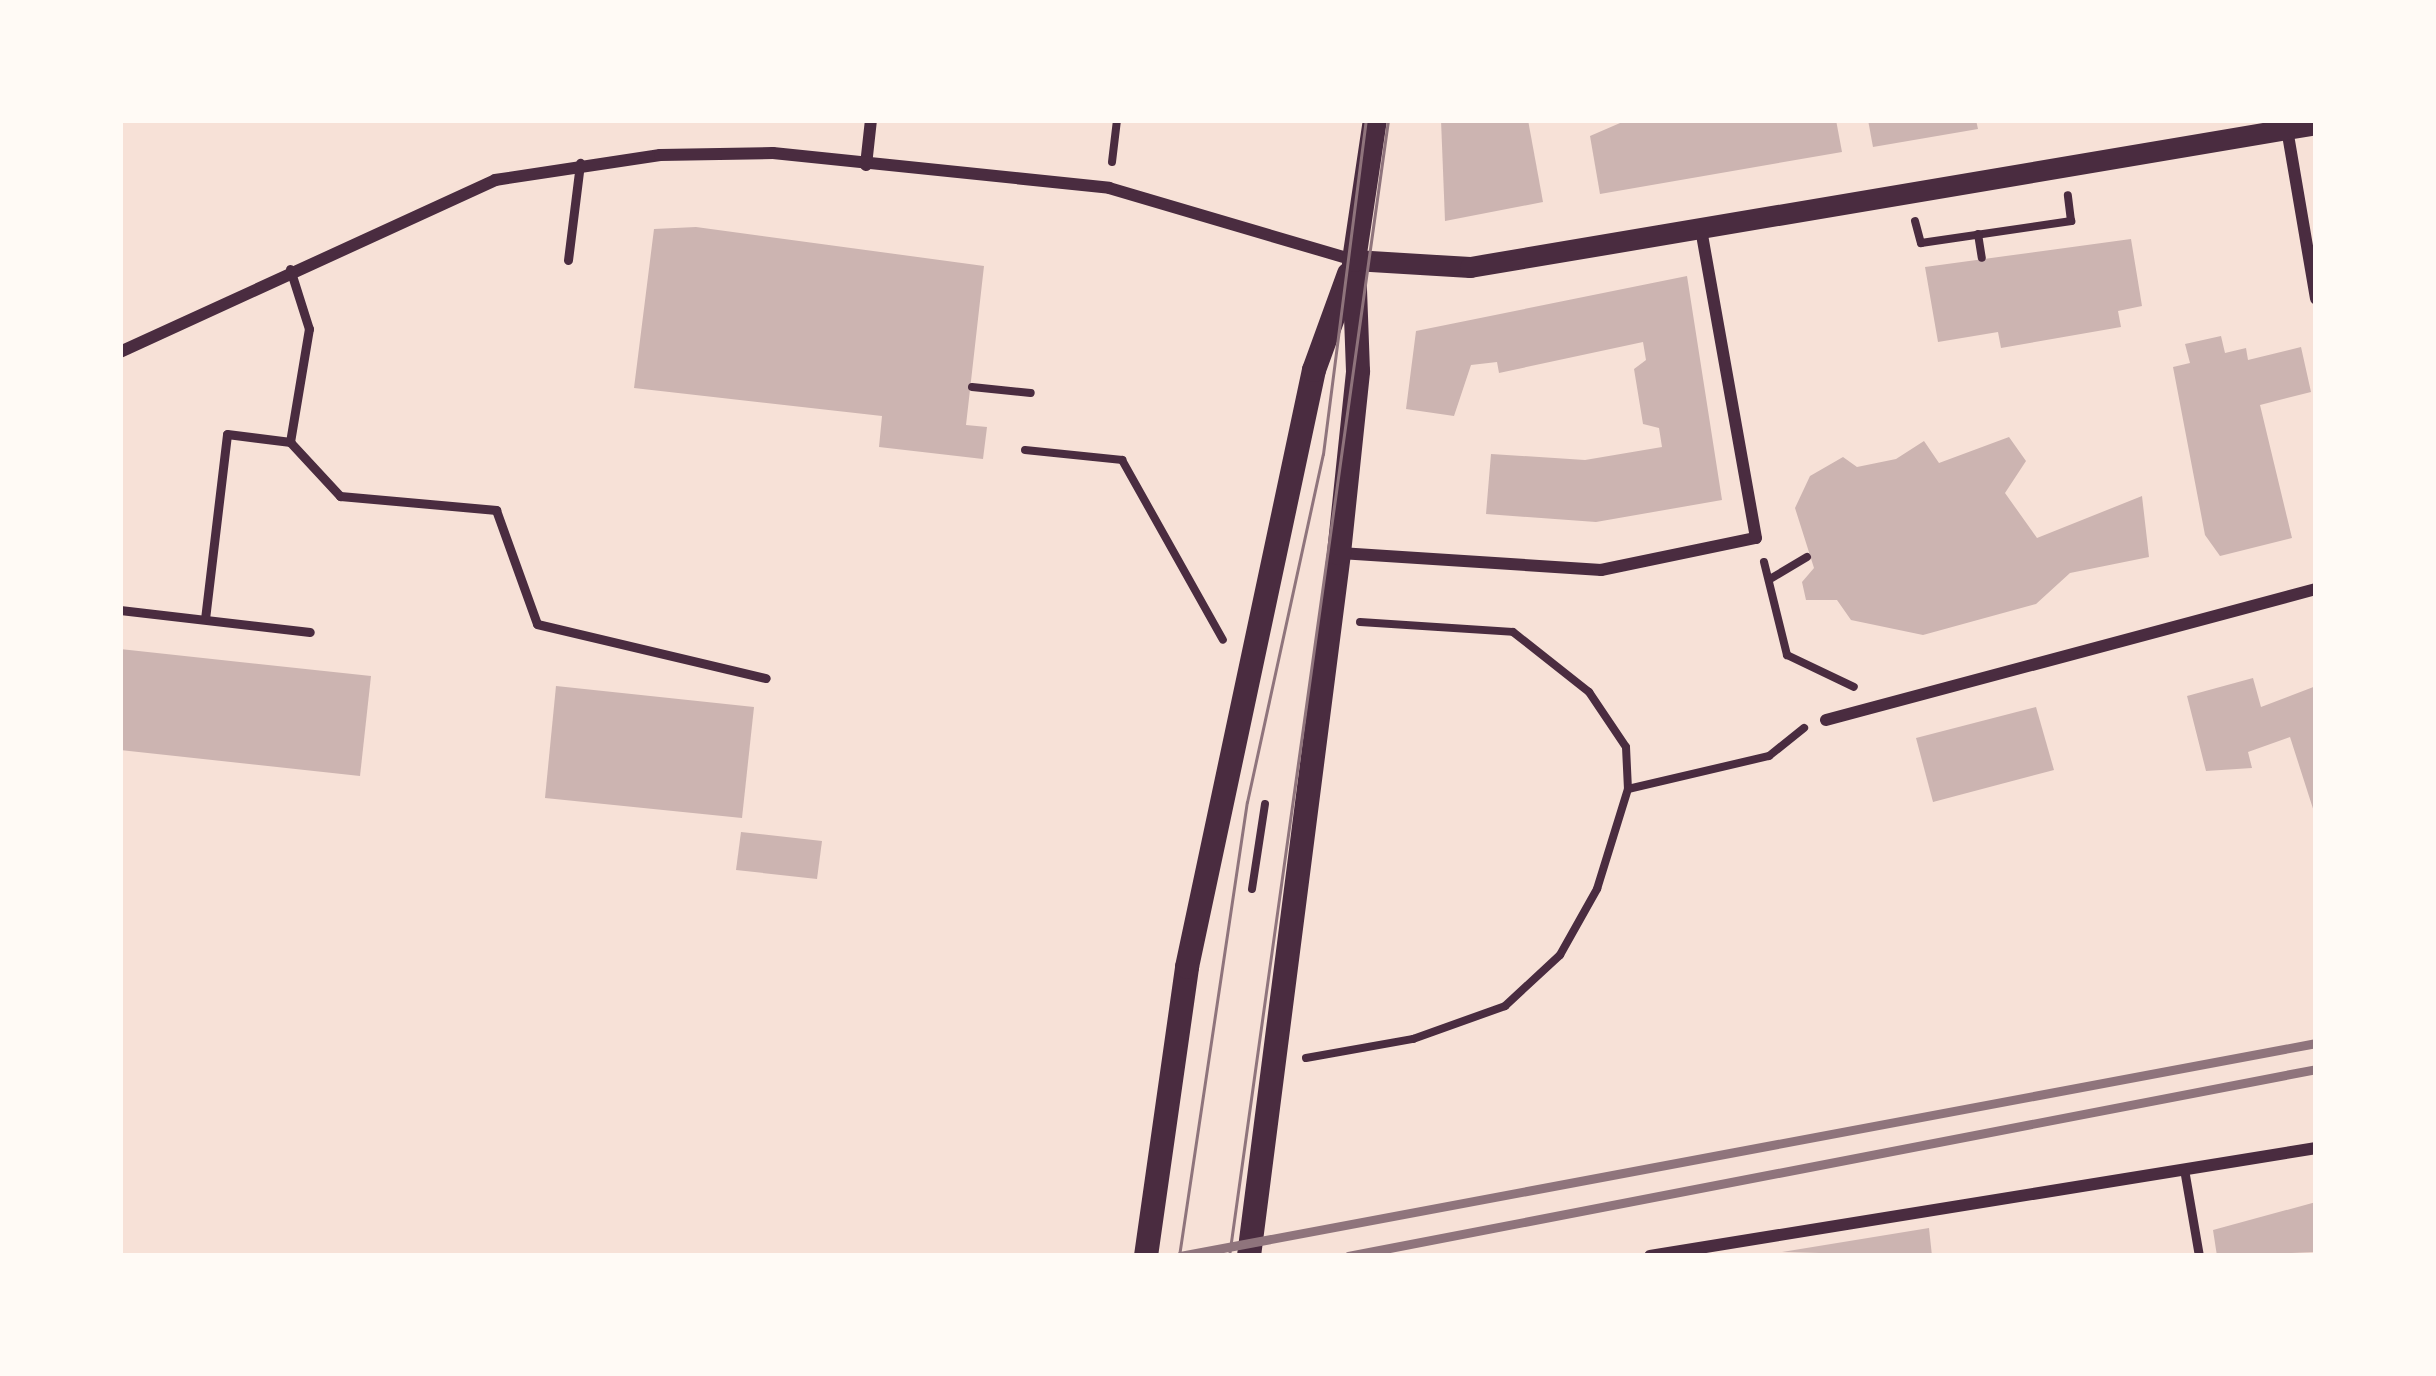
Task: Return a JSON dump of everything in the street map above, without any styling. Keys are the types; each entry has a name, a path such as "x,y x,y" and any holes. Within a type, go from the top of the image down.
{"main road":[{"path":"1249,1256 1339,553 1358,371 1354,260 1376,120"},
{"path":"1146,1256 1247,683 1314,370 1354,260"}],"street":[{"path":"866,165 871,120"},
{"path":"120,352 290,269 495,180 580,163 773,153 1109,188 1354,260 1470,267 1702,234 2316,124"},
{"path":"2287,128 2316,299"},
{"path":"1339,553 1601,570 1756,538 1702,234"},
{"path":"1826,719 2316,589"},
{"path":"1650,1256 2316,1148"}],"lane":[{"path":"568,260 580,163"},
{"path":"290,269 309,328 290,442"},
{"path":"205,619 227,434 290,442 340,496 496,510 537,625 766,678"},
{"path":"120,610 310,632"},
{"path":"1810,724 1826,719"},
{"path":"2184,1169 2198,1256"}],"path":[{"path":"1109,188 1117,120"},
{"path":"1908,196 1921,243 2071,221 2065,168"},
{"path":"1978,234 1982,258"},
{"path":"972,387 1031,393"},
{"path":"1025,450 1122,460 1247,683"},
{"path":"1808,557 1770,579 1787,655 1822,665 1869,708"},
{"path":"1275,1063 1413,1039 1505,1006 1560,955 1597,889 1628,789 1627,747 1589,692 1513,632 1330,620"},
{"path":"1628,789 1769,756 1810,724"},
{"path":"1224,796 1307,808"},
{"path":"1252,890 1265,804"}],"building":[{"path":"1441,120 1528,120 1543,202 1445,221"},
{"path":"1627,120 1836,120 1842,152 1600,194 1590,136"},
{"path":"1868,120 1976,120 1978,129 1873,147"},
{"path":"696,227 984,266 966,425 987,427 983,459 879,447 882,416 634,388 654,229"},
{"path":"2131,239 2142,306 2118,311 2121,327 2001,348 1998,332 1938,342 1925,267"},
{"path":"1687,276 1722,500 1596,522 1486,514 1491,454 1585,460 1662,447 1659,428 1643,424 1634,369 1646,360 1643,342 1499,373 1497,362 1471,365 1454,416 1406,409 1416,331"},
{"path":"2221,336 2225,353 2246,348 2248,360 2301,347 2311,392 2260,405 2292,538 2220,556 2205,535 2173,367 2190,363 2185,344"},
{"path":"2009,437 2026,461 2005,493 2037,538 2142,496 2149,557 2070,573 2036,604 1923,635 1851,620 1837,600 1806,600 1802,582 1814,568 1795,508 1810,476 1843,457 1857,467 1896,459 1924,441 1939,463"},
{"path":"120,649 371,676 360,776 120,750"},
{"path":"2253,678 2261,707 2316,686 2316,818 2290,737 2248,752 2252,768 2206,771 2187,696"},
{"path":"556,686 754,707 742,818 545,798"},
{"path":"2036,707 2054,770 1933,802 1916,738"},
{"path":"741,832 822,841 817,879 736,870"},
{"path":"2316,1202 2316,1252 2217,1256 2213,1230"},
{"path":"1929,1228 1932,1256 1782,1252"}],"tram line":[{"path":"1179,1256 1247,802 1323,454 1366,120"},
{"path":"1229,1256 1388,120"}],"railway":[{"path":"1180,1256 2316,1043"},
{"path":"1348,1256 2316,1069"}]}
